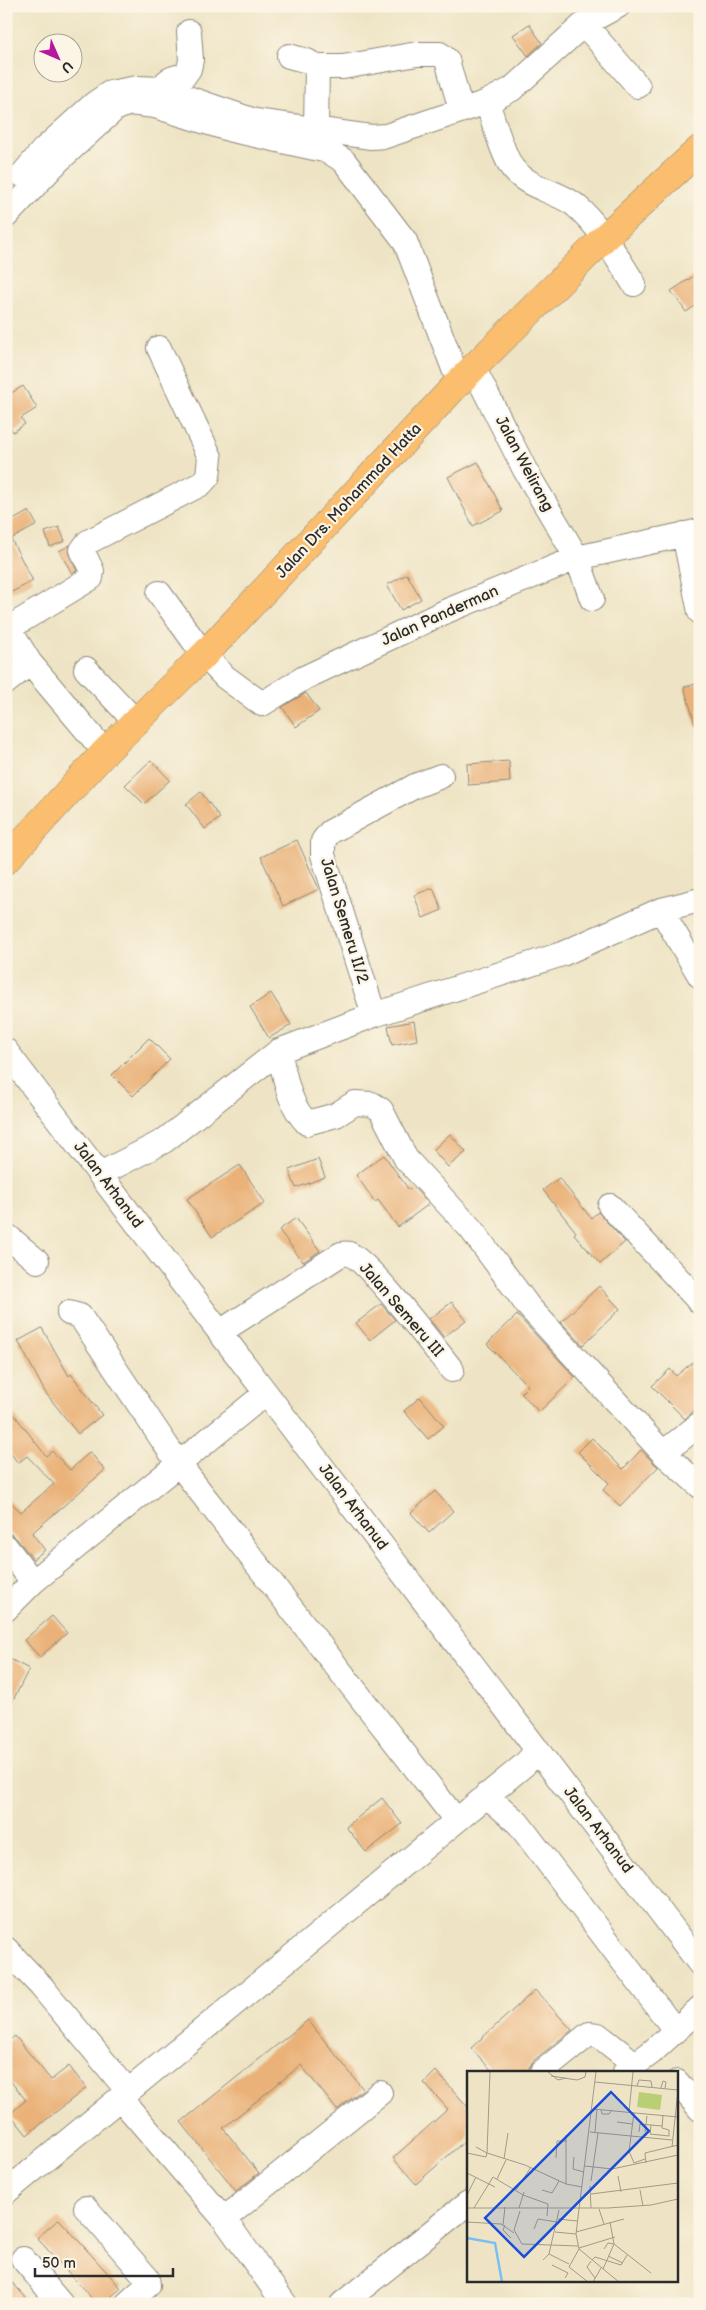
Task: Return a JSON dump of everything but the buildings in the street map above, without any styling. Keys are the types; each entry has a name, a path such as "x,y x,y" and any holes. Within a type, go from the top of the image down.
{"main road":[{"name":"Jalan Drs. Mohammad Hatta","path":"6,860 105,752 204,655 467,375 604,238 700,150"}],"street":[{"path":"159,97 232,130 336,143 386,136 461,110 490,109 512,89 618,6"},
{"path":"588,30 638,86"},
{"path":"159,97 167,80 184,76 189,68 189,32"},
{"path":"289,56 308,61 317,67 343,67 417,54 440,54 447,60 461,110"},
{"path":"316,129 317,67"},
{"path":"22,175 115,109 128,103 159,97 255,121 316,129 336,143"},
{"path":"490,109 511,166 523,180 574,205 604,238 634,284"},
{"name":"Jalan Welirang","path":"336,143 344,161 405,241 467,375 577,558 592,599"},
{"path":"6,216 50,155"},
{"path":"105,752 30,663 7,626 91,578 92,572 82,550 88,542 201,484 208,476 210,457 159,348"},
{"path":"692,532 700,612"},
{"name":"Jalan Panderman","path":"204,655 225,677 262,704 304,678 449,610 577,558 692,532"},
{"path":"159,593 204,655"},
{"path":"6,682 30,663"},
{"path":"86,669 136,722"},
{"name":"Jalan Semeru II/2","path":"374,1015 322,855 322,841 330,832 360,814 440,776"},
{"path":"100,1174 164,1141 279,1051 374,1015 562,954 661,910 700,900"},
{"path":"661,910 700,976"},
{"name":"Jalan Arhanud","path":"6,1051 700,1964"},
{"path":"279,1051 294,1106 297,1113 307,1123 336,1116 355,1103 372,1104 381,1110 406,1159 471,1229 528,1306 663,1453 700,1486"},
{"path":"610,1206 700,1302"},
{"path":"6,1235 37,1261"},
{"name":"Jalan Semeru III","path":"220,1332 341,1254 350,1254 389,1292 452,1370"},
{"path":"69,1313 80,1316 178,1463 456,1820"},
{"path":"6,1608 33,1582 266,1393"},
{"path":"663,1453 700,1424"},
{"path":"6,1546 33,1582"},
{"path":"6,2192 524,1765 538,1750"},
{"path":"486,1795 518,1823 675,2030"},
{"path":"6,1949 41,1986 124,2095 224,2219 286,2304"},
{"path":"638,2063 700,2008"},
{"path":"543,2071 590,2034 598,2035 638,2063 666,2071"},
{"path":"678,2083 700,2109"},
{"path":"224,2219 380,2093"},
{"path":"342,2304 368,2296 467,2204"},
{"path":"86,2208 147,2278 148,2285 127,2304"},
{"path":"23,2259 61,2304"}]}
